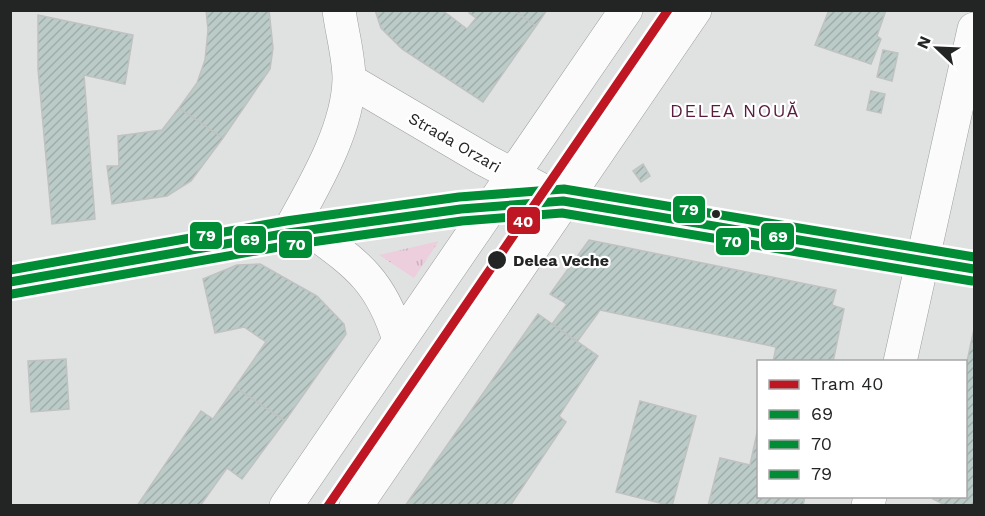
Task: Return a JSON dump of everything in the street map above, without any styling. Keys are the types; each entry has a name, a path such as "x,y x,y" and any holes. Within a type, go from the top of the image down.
{"street":[{"path":"299,232 341,120 349,80 339,10"},
{"path":"286,506 626,10"},
{"path":"356,506 695,10"},
{"path":"900,360 975,29"},
{"name":"Strada Orzari","path":"349,80 563,201"},
{"path":"10,282 299,232 490,206 563,201 975,269"},
{"path":"299,232 369,276 387,304 399,340"}],"green space":[{"path":"439,241 414,278 379,255"}],"building":[{"path":"206,10 269,10 273,48 270,69 223,138 179,108 197,83 205,60 208,30"},
{"path":"375,10 442,10 467,29 476,18 469,13 470,10 513,10 536,26 483,102 402,49 381,28"},
{"path":"513,10 547,10 536,26"},
{"path":"829,10 886,10 877,36 881,39 871,64 815,45"},
{"path":"38,15 133,35 125,84 84,75 95,219 52,224 38,69"},
{"path":"883,50 898,53 892,81 877,77"},
{"path":"871,91 885,94 881,113 867,110"},
{"path":"179,108 223,138 191,181 167,196 112,204 107,166 119,166 118,136 162,130"},
{"path":"643,164 650,176 641,182 633,171"},
{"path":"589,240 836,290 832,305 844,309 833,360 773,360 776,347 600,310 577,342 552,324 567,304 550,294"},
{"path":"260,264 317,296 344,324 346,334 285,421 235,387 266,342 244,327 215,333 203,279 237,265"},
{"path":"538,314 598,356 559,416 566,422 510,506 405,506"},
{"path":"974,329 974,506 947,506 933,498 967,498 967,361"},
{"path":"66,359 69,409 31,412 28,361"},
{"path":"235,387 285,421 242,479 227,468 200,506 137,506 201,411 213,419"},
{"path":"640,401 696,416 672,506 616,492"},
{"path":"757,433 757,498 805,498 803,506 708,506 720,458 750,465"}],"tram line":[{"name":"40","path":"328,506 668,10"}],"transit line":[{"name":"79","path":"10,270 286,221 459,197 564,189 974,257"},
{"name":"69","path":"10,282 288,233 461,209 563,201 974,269"},
{"name":"70","path":"12,294 290,245 462,221 562,213 972,281"}],"place":[{"name":"Delea Veche","path":"497,260"}],"district":[{"name":"DELEA NOUĂ","path":"735,111"}]}
